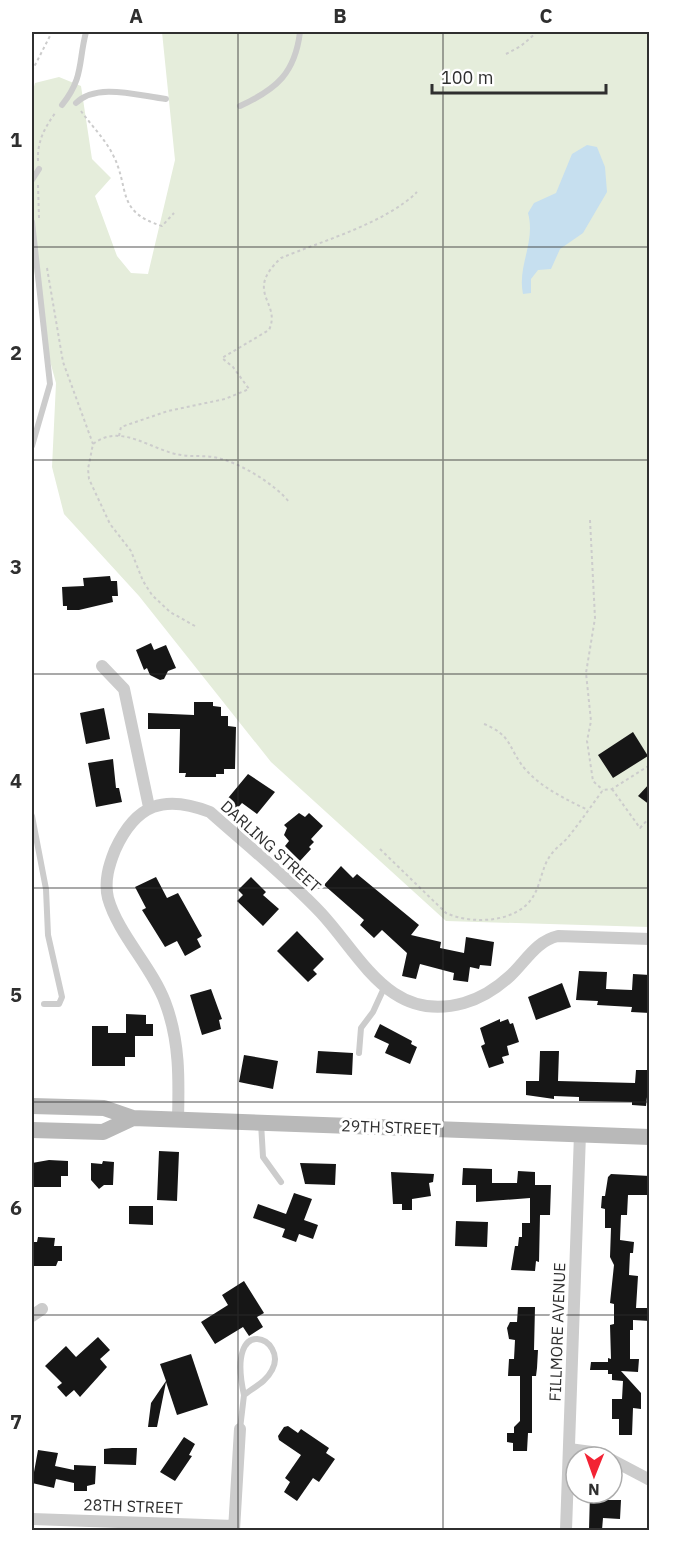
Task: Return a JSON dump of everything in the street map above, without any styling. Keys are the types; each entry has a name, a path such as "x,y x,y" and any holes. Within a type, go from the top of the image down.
{"street":[{"path":"102,666 124,688 149,807 135,817 123,833 106,879 108,898 116,917 166,1003 180,1062 178,1120"},
{"name":"DARLING STREET","path":"149,807 168,803 188,803 210,812 321,913 366,971 384,988 403,999 426,1004 463,1004 496,988 545,939 558,936 650,939"},
{"name":"29TH STREET","path":"32,1106 104,1108 133,1118 650,1137"},
{"name":"29TH STREET","path":"32,1130 104,1132 133,1118"},
{"name":"FILLMORE AVENUE","path":"569,1445 580,1134"},
{"path":"234,1528 240,1429"},
{"path":"624,1466 650,1480"},
{"name":"FILLMORE AVENUE","path":"566,1530 567,1505"},
{"name":"28TH STREET","path":"32,1519 234,1528"}],"lane":[{"path":"62,105 75,89 79,78 86,32"},
{"path":"240,106 261,96 277,84 289,70 297,51 300,32"},
{"path":"76,104 91,94 107,92 166,99"},
{"path":"32,180 39,169"},
{"path":"32,222 50,384 32,446"},
{"path":"32,816 46,889 48,935 62,997 59,1004 44,1004"},
{"path":"359,1053 361,1028 373,1012 384,988"},
{"path":"261,1123 262,1157 281,1182"},
{"path":"240,1429 244,1395 239,1373 240,1351 245,1344 261,1339 268,1342 273,1349 274,1365 265,1380 244,1395"}],"path":[{"path":"32,71 51,32"},
{"path":"506,54 521,46 537,32"},
{"path":"76,104 113,154 128,204 143,220 162,226 174,213"},
{"path":"40,224 38,152 45,127 62,105"},
{"path":"119,436 121,427 168,411 225,399 249,389 233,367 222,358 268,330 272,319 263,287 270,268 281,258 374,219 408,201 417,192"},
{"path":"46,263 63,362 93,444 88,468 89,479 110,524 131,551 143,581 152,595 170,612 195,626"},
{"path":"93,444 101,438 119,436 180,455 221,458 270,483 289,502"},
{"path":"590,520 595,618 587,663 591,721 587,741 593,781 603,790"},
{"path":"484,724 504,734 524,769 533,778 567,800 588,810"},
{"path":"380,849 446,913 457,918 494,919 522,910 533,898 550,856 603,790 612,789 650,765"},
{"path":"612,789 640,828 650,817"}],"green space":[{"path":"162,32 649,32 649,927 446,921 271,762 139,596 64,514 52,467 56,383 44,339 32,254 32,94 35,83 59,77 81,86 92,159 111,178 95,196 117,256 131,273 148,274 175,160"}],"water":[{"path":"587,145 597,147 605,167 607,192 583,233 560,249 551,269 538,270 531,279 531,293 523,294 522,274 530,234 528,213 534,203 556,193 572,154"}],"building":[{"path":"110,576 111,581 117,581 118,596 112,596 113,602 79,610 67,610 67,606 63,606 62,587 84,586 83,578"},
{"path":"151,643 154,650 166,645 176,668 168,671 164,679 160,680 150,675 147,668 144,670 136,650"},
{"path":"194,702 213,702 213,706 221,707 221,716 228,716 228,726 236,727 235,769 224,769 224,774 216,774 216,777 185,777 186,773 179,773 180,729 148,729 148,713 194,715"},
{"path":"104,708 110,739 86,744 80,713"},
{"path":"633,732 648,756 613,778 598,755"},
{"path":"113,759 116,788 119,788 122,802 96,807 88,763"},
{"path":"248,774 275,792 257,814 242,803 234,812 224,803"},
{"path":"650,783 650,805 638,796"},
{"path":"299,813 305,817 309,813 323,826 311,839 314,842 309,847 311,849 300,861 285,846 289,841 284,835 287,828 284,825"},
{"path":"341,866 353,878 357,874 419,925 411,935 441,942 440,948 464,953 466,937 494,942 491,966 480,965 479,969 470,967 468,982 453,980 454,973 420,964 416,979 402,976 407,953 382,930 374,938 360,925 364,920 324,885"},
{"path":"156,877 167,898 178,893 202,936 197,939 201,947 185,956 177,941 165,947 142,910 146,908 135,887"},
{"path":"251,877 266,892 263,895 279,909 263,926 237,901 243,895 238,890"},
{"path":"297,931 324,959 313,970 317,974 308,982 277,951"},
{"path":"579,971 607,972 606,989 632,990 633,974 650,975 650,1013 631,1012 632,1007 597,1005 598,1001 576,1000"},
{"path":"562,983 571,1007 536,1020 528,997"},
{"path":"211,989 222,1019 219,1020 221,1029 202,1035 190,995"},
{"path":"126,1014 146,1015 146,1024 153,1024 153,1036 135,1036 135,1057 125,1057 125,1066 92,1066 92,1026 108,1026 108,1033 126,1033"},
{"path":"500,1019 500,1022 508,1019 510,1024 513,1023 519,1042 507,1046 509,1055 502,1057 504,1063 489,1068 481,1046 485,1044 480,1028"},
{"path":"380,1024 412,1041 411,1044 417,1047 410,1064 385,1053 389,1044 374,1037"},
{"path":"318,1051 353,1053 352,1075 316,1073"},
{"path":"540,1051 559,1051 558,1081 635,1083 636,1070 650,1070 646,1106 632,1105 632,1102 579,1101 579,1097 554,1096 554,1099 526,1095 526,1081 539,1081"},
{"path":"244,1055 278,1061 273,1089 239,1082"},
{"path":"159,1151 179,1152 177,1201 157,1200"},
{"path":"49,1160 68,1161 68,1176 61,1176 61,1187 32,1187 32,1163"},
{"path":"103,1161 114,1162 113,1185 104,1185 99,1189 91,1180 91,1163 102,1164"},
{"path":"300,1163 336,1164 335,1185 305,1184"},
{"path":"463,1168 492,1169 492,1183 517,1183 518,1171 535,1172 535,1185 551,1185 550,1215 540,1215 539,1262 536,1261 535,1271 511,1270 515,1246 518,1246 519,1237 522,1237 522,1223 530,1223 530,1198 476,1202 476,1185 462,1185"},
{"path":"391,1172 434,1174 433,1182 429,1183 431,1196 412,1199 412,1210 402,1210 402,1204 393,1204"},
{"path":"611,1174 650,1176 650,1195 628,1195 627,1215 621,1215 620,1240 634,1242 633,1253 630,1253 629,1275 638,1276 636,1308 650,1308 650,1321 633,1320 633,1330 630,1330 630,1359 639,1359 638,1372 621,1371 641,1393 641,1409 633,1408 632,1435 619,1435 619,1419 612,1419 612,1399 622,1399 623,1381 612,1380 612,1374 608,1374 608,1370 590,1370 591,1362 608,1362 608,1358 611,1359 610,1325 614,1324 614,1304 610,1303 614,1265 610,1257 611,1228 605,1228 605,1209 601,1208 602,1196 605,1196 608,1177"},
{"path":"294,1193 312,1199 304,1220 318,1225 313,1239 299,1234 296,1242 282,1237 285,1229 253,1218 258,1204 286,1214"},
{"path":"129,1206 153,1206 153,1225 129,1224"},
{"path":"456,1221 488,1222 487,1247 455,1246"},
{"path":"38,1237 55,1238 54,1246 62,1246 62,1261 58,1261 56,1266 32,1266 32,1242 37,1242"},
{"path":"244,1281 264,1313 257,1317 263,1327 249,1336 243,1327 215,1344 201,1322 228,1305 222,1295"},
{"path":"518,1307 535,1307 534,1350 538,1350 536,1376 532,1376 532,1433 528,1433 527,1451 513,1451 513,1443 507,1442 507,1433 514,1433 514,1427 520,1421 520,1376 508,1376 509,1359 514,1359 515,1340 509,1339 507,1328 510,1322 517,1322"},
{"path":"98,1337 110,1350 100,1359 107,1367 80,1397 74,1390 66,1397 57,1387 62,1383 45,1366 66,1346 76,1357"},
{"path":"191,1354 208,1405 177,1415 166,1382 157,1427 148,1427 151,1403 166,1381 160,1364"},
{"path":"288,1426 298,1433 301,1429 329,1448 326,1453 335,1459 319,1482 313,1478 297,1501 284,1492 290,1482 285,1478 301,1455 279,1440 278,1436 284,1427"},
{"path":"184,1437 195,1444 189,1455 192,1456 175,1481 160,1472"},
{"path":"137,1448 136,1465 104,1464 104,1449"},
{"path":"38,1450 58,1453 55,1466 74,1470 74,1465 96,1466 95,1484 87,1486 87,1491 74,1491 74,1483 56,1479 54,1488 32,1483"},
{"path":"590,1505 621,1505 620,1519 603,1518 602,1530 589,1530"}]}
